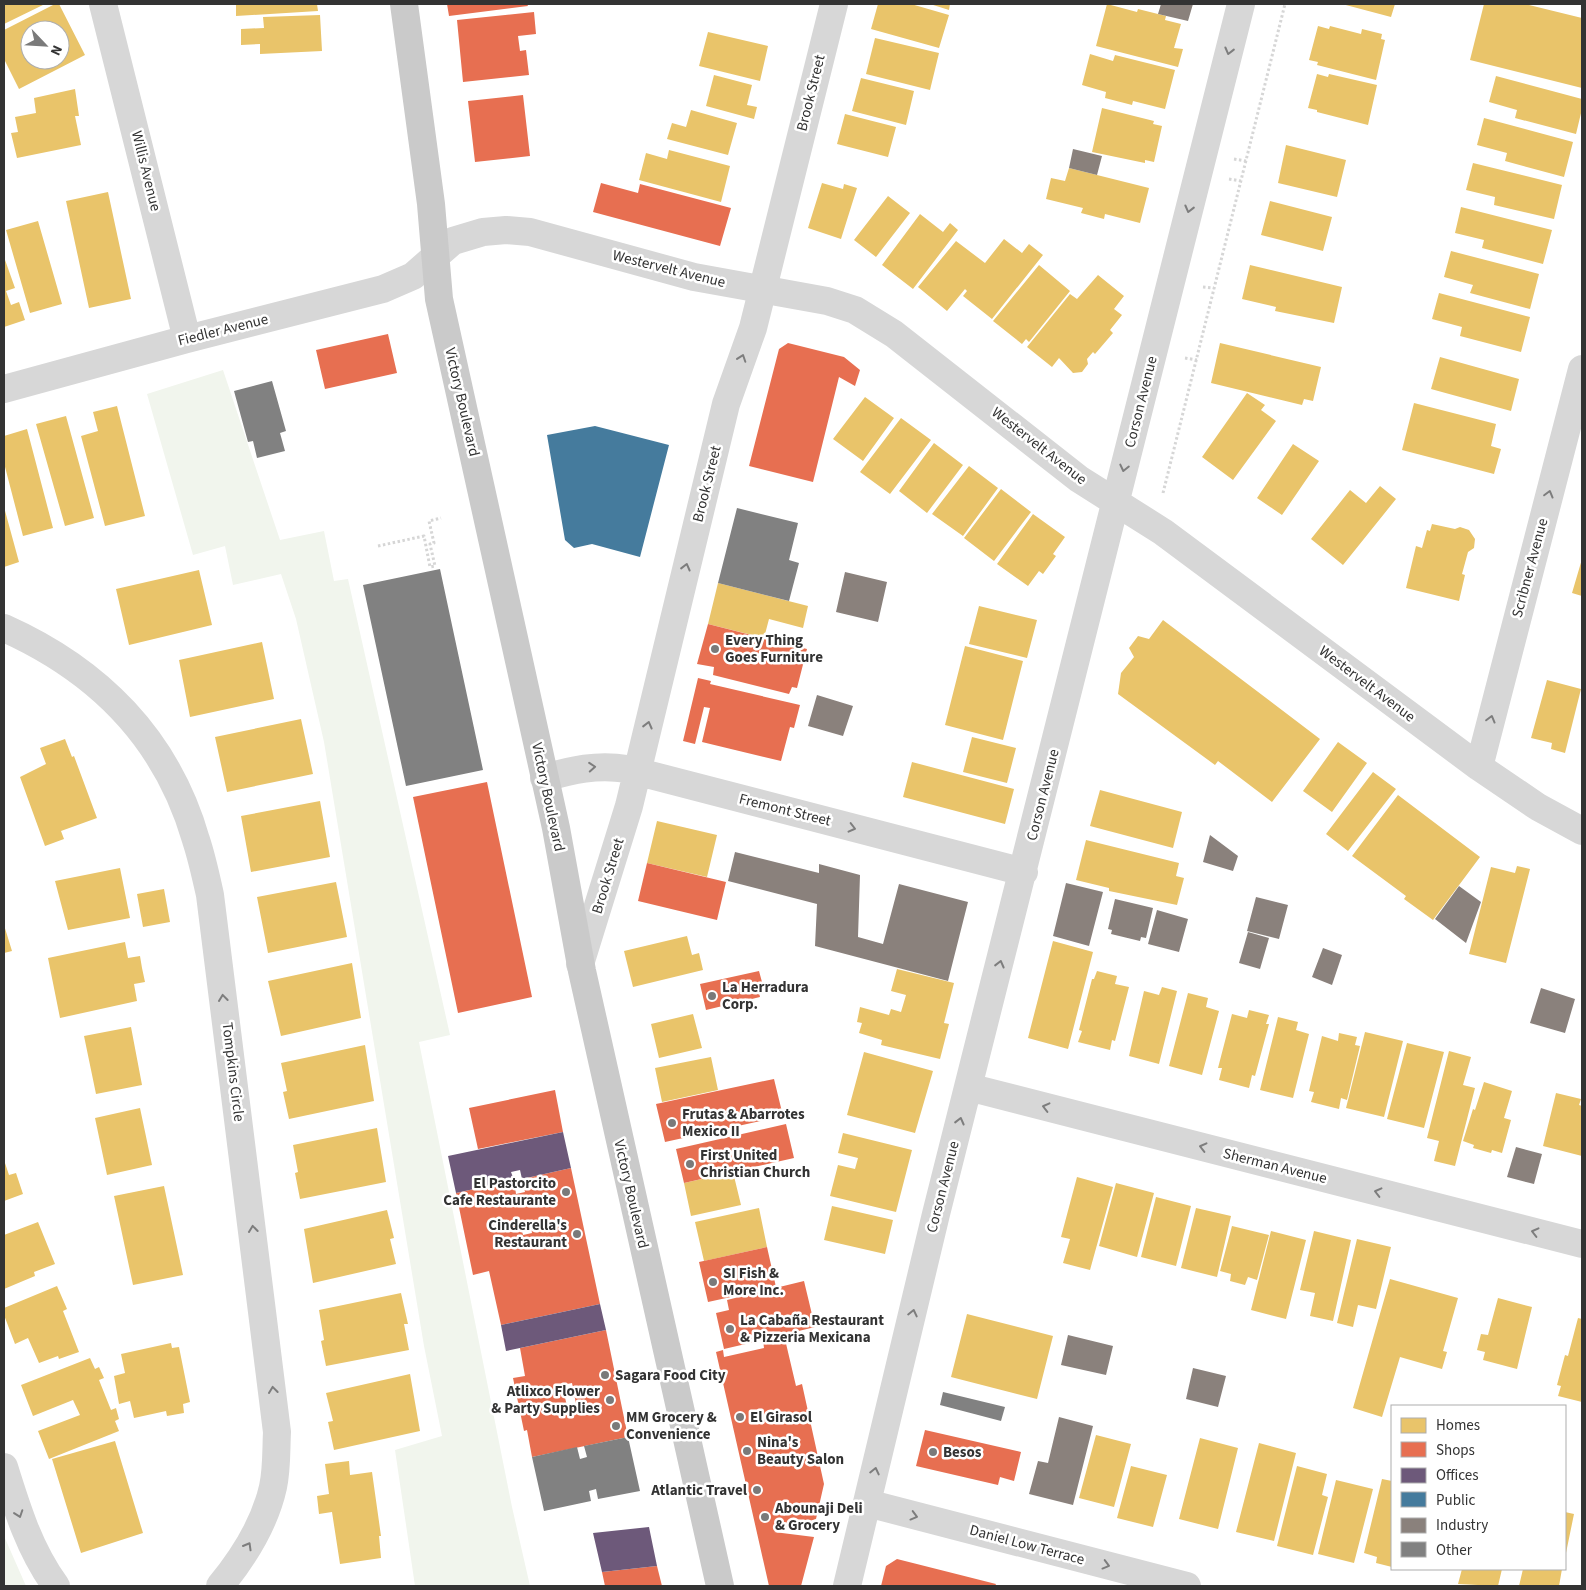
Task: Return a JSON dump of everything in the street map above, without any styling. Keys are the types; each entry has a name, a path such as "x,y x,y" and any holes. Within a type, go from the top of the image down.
{"main road":[{"name":"Victory Boulevard","path":"404,4 431,204 439,299 544,778 580,964 720,1586"}],"street":[{"name":"Willis Avenue","path":"103,4 187,339"},
{"name":"Brook Street","path":"580,964 607,884 629,806 726,404 753,328 834,4"},
{"name":"Corson Avenue","path":"847,1586 968,1087 1024,872 1241,4"},
{"name":"Westervelt Avenue","path":"434,256 444,246 461,237 495,231 518,231 694,277 827,301 867,316 1079,478 1171,538 1478,767 1538,807 1582,831"},
{"name":"Fiedler Avenue","path":"4,389 393,286 413,276 434,256"},
{"name":"Scribner Avenue","path":"1478,767 1582,369"},
{"name":"Tompkins Circle","path":"4,628 47,650 88,677 142,730 168,771 188,817 210,895 277,1432 276,1473 267,1505 250,1544 220,1586"},
{"name":"Fremont Street","path":"544,778 576,769 616,768 1024,872"},
{"name":"Sherman Avenue","path":"968,1087 1582,1244"},
{"path":"5,1473 27,1536 38,1560 56,1586"},
{"name":"Daniel Low Terrace","path":"867,1503 1187,1586"}],"path":[{"path":"1163,492 1285,4"},
{"path":"378,546 424,536 430,567 435,566 430,544 434,543 429,521 441,518"}],"shaded area":[{"path":"223,370 280,540 324,531 334,581 348,579 450,1035 419,1042 512,1507 530,1586 415,1586 395,1450 442,1436 424,1346 324,742 296,619 281,574 233,585 225,546 193,555 147,394"},
{"path":"4,1536 26,1586 4,1586"}],"building: Homes":[{"path":"4,4 45,4 4,24"},
{"path":"55,4 59,4 67,20 24,20"},
{"path":"236,4 317,4 318,11 236,16"},
{"path":"878,4 911,4 949,15 939,48 871,29"},
{"path":"930,4 950,4 949,10"},
{"path":"1107,4 1137,12 1138,9 1166,16 1165,20 1181,24 1174,48 1183,49 1178,67 1096,46"},
{"path":"1342,4 1395,4 1391,17"},
{"path":"1484,4 1525,4 1582,18 1582,88 1470,60"},
{"path":"320,15 322,51 260,54 260,44 241,45 241,29 264,28 263,17"},
{"path":"20,22 20,70 56,70 19,89 4,59 4,30"},
{"path":"70,26 85,55 70,63"},
{"path":"1318,26 1329,29 1330,26 1361,34 1362,29 1382,34 1381,39 1385,40 1376,80 1317,65 1318,62 1309,60"},
{"path":"708,32 768,46 760,81 699,66"},
{"path":"875,38 939,53 930,90 866,74"},
{"path":"1090,54 1113,61 1115,55 1175,70 1165,109 1133,101 1132,105 1105,98 1106,92 1082,85"},
{"path":"1317,74 1328,77 1329,74 1377,85 1368,125 1308,108"},
{"path":"714,75 752,85 747,105 757,107 754,119 706,106"},
{"path":"1496,76 1582,99 1582,109 1576,134 1515,118 1517,110 1489,102"},
{"path":"861,78 914,91 906,125 852,111"},
{"path":"75,89 79,116 75,116 81,145 17,158 11,133 18,132 15,117 36,113 34,98"},
{"path":"1102,108 1154,121 1153,124 1162,126 1154,162 1145,160 1145,163 1092,152"},
{"path":"691,110 737,123 728,155 667,139 672,123 686,127"},
{"path":"845,114 896,127 888,157 837,144"},
{"path":"1484,118 1573,142 1564,177 1505,161 1507,153 1477,145"},
{"path":"1286,145 1346,160 1337,197 1278,183"},
{"path":"669,150 730,166 721,202 639,180 646,153 667,159"},
{"path":"1473,163 1562,185 1554,219 1494,205 1495,197 1466,190"},
{"path":"1069,168 1149,188 1140,223 1105,214 1104,219 1081,213 1083,208 1046,199 1051,178 1065,181"},
{"path":"822,183 843,189 844,184 857,188 841,239 808,228"},
{"path":"108,192 131,299 89,308 66,201"},
{"path":"888,196 910,213 876,257 854,240"},
{"path":"1270,201 1332,217 1323,251 1261,235"},
{"path":"1461,207 1552,230 1543,264 1482,248 1484,240 1455,233"},
{"path":"920,214 943,232 950,223 958,230 913,289 882,265"},
{"path":"38,221 62,304 30,313 6,230"},
{"path":"1004,239 1022,253 1029,244 1043,255 992,319 963,296 967,291 965,289 947,311 918,287 956,241 985,263"},
{"path":"1451,251 1539,274 1530,309 1470,293 1473,285 1444,277"},
{"path":"4,257 15,288 6,291 11,305 19,302 25,320 4,327"},
{"path":"1039,265 1070,291 1029,342 1026,339 1022,344 993,321"},
{"path":"1250,265 1342,287 1334,323 1275,311 1276,307 1242,299"},
{"path":"1098,275 1124,296 1114,309 1122,315 1110,330 1113,333 1095,354 1093,352 1087,359 1088,364 1082,372 1073,373 1059,358 1052,367 1027,347 1070,294 1077,299"},
{"path":"1439,293 1530,317 1521,352 1460,336 1462,327 1432,319"},
{"path":"1220,343 1321,367 1313,401 1304,399 1302,405 1211,383"},
{"path":"1440,357 1519,379 1511,411 1431,389"},
{"path":"1247,393 1265,405 1261,410 1276,421 1233,480 1202,457"},
{"path":"865,397 894,418 863,461 833,439"},
{"path":"1414,403 1496,424 1491,446 1501,449 1494,474 1402,450"},
{"path":"117,406 145,516 105,526 81,436 98,431 93,412"},
{"path":"66,416 94,518 65,526 36,424"},
{"path":"901,418 931,440 890,494 860,472"},
{"path":"27,429 53,528 23,536 4,463 4,436"},
{"path":"934,443 963,465 927,513 899,491"},
{"path":"1293,444 1319,461 1282,515 1257,498"},
{"path":"969,466 998,488 963,536 932,514"},
{"path":"1380,486 1396,499 1343,565 1311,539 1350,490 1366,503"},
{"path":"1001,489 1031,512 994,561 964,538"},
{"path":"4,507 19,562 4,567"},
{"path":"1033,514 1065,537 1053,554 1056,556 1043,574 1039,571 1028,586 997,564"},
{"path":"1432,524 1455,529 1460,527 1469,530 1475,539 1474,548 1468,552 1462,574 1465,575 1459,601 1406,588 1416,546 1422,548 1427,530 1430,531"},
{"path":"1582,559 1582,596 1572,593"},
{"path":"199,570 212,625 129,645 116,589"},
{"path":"718,583 808,606 803,628 769,619 764,638 708,624"},
{"path":"979,606 1037,620 1027,658 969,644"},
{"path":"1163,620 1320,739 1272,802 1218,761 1215,765 1118,694 1121,673 1134,657 1129,648 1138,636 1149,639"},
{"path":"262,642 274,699 190,717 179,660"},
{"path":"965,646 1023,661 1003,740 945,725"},
{"path":"1547,680 1581,689 1565,753 1551,749 1552,743 1531,738"},
{"path":"301,719 313,774 227,792 215,737"},
{"path":"972,737 1016,748 1007,783 963,772"},
{"path":"65,739 72,757 74,756 97,818 61,831 64,839 45,846 20,777 46,764 40,748"},
{"path":"1338,742 1367,763 1332,812 1303,791"},
{"path":"912,762 1014,789 1005,824 903,797"},
{"path":"1373,772 1396,789 1348,851 1326,834"},
{"path":"1100,790 1182,812 1173,848 1090,826"},
{"path":"1398,795 1480,857 1433,920 1404,899 1406,896 1352,856"},
{"path":"320,801 330,857 251,872 241,816"},
{"path":"657,821 717,835 707,877 647,863"},
{"path":"1086,840 1179,863 1176,876 1184,878 1177,905 1109,891 1109,888 1076,880"},
{"path":"1517,866 1530,869 1506,963 1469,954 1491,867 1515,873"},
{"path":"120,868 130,918 68,930 55,881"},
{"path":"336,882 347,937 268,953 257,897"},
{"path":"164,889 170,922 143,927 137,894"},
{"path":"4,925 12,951 4,953"},
{"path":"687,936 692,955 699,953 703,970 633,987 624,951"},
{"path":"1053,941 1093,952 1068,1049 1028,1038"},
{"path":"125,942 128,958 140,956 145,982 134,984 137,1001 60,1018 48,958"},
{"path":"352,963 361,1018 281,1036 268,981"},
{"path":"897,969 954,983 944,1023 949,1024 940,1059 881,1045 882,1040 859,1033 862,1023 857,1022 860,1007 889,1015 891,1009 901,1012 906,995 891,991"},
{"path":"1097,971 1117,976 1115,984 1129,987 1115,1041 1112,1040 1110,1050 1078,1042 1082,1031 1079,1030 1092,979 1094,979"},
{"path":"1162,987 1177,991 1159,1064 1129,1056 1144,991 1159,995"},
{"path":"1188,993 1208,998 1206,1007 1219,1011 1202,1075 1169,1066"},
{"path":"1249,1010 1269,1015 1266,1024 1269,1024 1255,1076 1252,1075 1249,1088 1219,1080 1222,1068 1218,1068 1232,1014 1247,1018"},
{"path":"693,1014 702,1048 659,1058 651,1024"},
{"path":"1278,1017 1298,1022 1296,1030 1309,1034 1293,1098 1260,1090"},
{"path":"131,1027 142,1085 96,1094 84,1036"},
{"path":"1365,1032 1403,1041 1384,1117 1346,1108"},
{"path":"1339,1033 1357,1037 1355,1045 1360,1046 1347,1100 1341,1098 1339,1109 1311,1102 1314,1092 1309,1091 1322,1036 1338,1041"},
{"path":"1407,1043 1444,1052 1424,1128 1387,1119"},
{"path":"365,1045 374,1101 289,1119 283,1092 287,1091 281,1063"},
{"path":"1449,1051 1471,1057 1463,1085 1475,1088 1455,1166 1434,1161 1439,1141 1427,1138"},
{"path":"864,1052 933,1071 915,1133 847,1115"},
{"path":"711,1057 718,1090 662,1102 655,1068"},
{"path":"1484,1082 1512,1091 1504,1118 1511,1120 1502,1153 1492,1150 1491,1153 1473,1148 1474,1145 1463,1141"},
{"path":"1556,1093 1581,1099 1579,1105 1582,1106 1582,1156 1543,1146"},
{"path":"140,1108 152,1165 107,1175 95,1118"},
{"path":"377,1128 386,1182 300,1199 295,1173 298,1172 293,1145"},
{"path":"843,1133 912,1150 896,1212 830,1196 838,1165 855,1169 858,1158 838,1153"},
{"path":"4,1160 9,1175 16,1173 23,1194 4,1201"},
{"path":"733,1172 741,1205 691,1216 684,1183"},
{"path":"1077,1177 1113,1187 1090,1270 1063,1263 1070,1239 1061,1237"},
{"path":"1116,1183 1154,1193 1137,1257 1099,1246"},
{"path":"164,1186 183,1275 133,1285 114,1196"},
{"path":"1156,1197 1191,1206 1176,1266 1141,1257"},
{"path":"832,1206 893,1220 885,1254 824,1240"},
{"path":"759,1208 767,1247 704,1261 695,1222"},
{"path":"1196,1208 1231,1216 1217,1277 1181,1268"},
{"path":"387,1210 394,1238 390,1239 396,1264 313,1283 304,1229"},
{"path":"38,1222 55,1264 34,1272 35,1276 4,1289 4,1235"},
{"path":"1232,1226 1269,1235 1257,1280 1248,1277 1245,1285 1230,1281 1231,1274 1220,1271"},
{"path":"1271,1231 1306,1240 1286,1319 1251,1310"},
{"path":"1314,1231 1351,1240 1333,1321 1310,1316 1315,1293 1300,1290"},
{"path":"1357,1239 1391,1247 1376,1309 1358,1305 1353,1327 1337,1323"},
{"path":"1390,1279 1458,1298 1443,1351 1447,1352 1442,1369 1400,1357 1382,1417 1353,1408"},
{"path":"57,1286 67,1309 63,1311 79,1352 59,1359 58,1356 39,1363 28,1338 15,1344 4,1315 4,1308"},
{"path":"401,1293 408,1324 404,1324 409,1350 326,1366 321,1341 324,1340 319,1310"},
{"path":"1498,1298 1532,1307 1517,1369 1483,1360 1485,1352 1477,1350 1481,1334 1488,1335"},
{"path":"967,1314 1053,1336 1037,1399 951,1377"},
{"path":"1578,1318 1582,1319 1582,1402 1558,1396 1561,1386 1557,1385 1565,1355 1568,1356"},
{"path":"171,1343 172,1348 179,1347 190,1402 183,1404 184,1413 167,1416 166,1411 134,1418 130,1401 119,1404 114,1376 125,1373 121,1354"},
{"path":"90,1358 95,1369 99,1367 104,1378 99,1380 111,1410 116,1408 119,1419 115,1421 119,1431 49,1459 38,1431 80,1415 73,1400 33,1416 21,1385"},
{"path":"410,1374 420,1431 334,1450 328,1422 333,1421 326,1393"},
{"path":"1096,1435 1131,1444 1114,1507 1079,1498"},
{"path":"1200,1438 1238,1448 1218,1529 1179,1519"},
{"path":"115,1441 143,1533 81,1553 52,1459"},
{"path":"1259,1443 1296,1453 1274,1541 1236,1532"},
{"path":"349,1461 350,1475 372,1472 381,1536 379,1536 381,1558 340,1564 332,1512 319,1514 317,1496 329,1494 325,1464"},
{"path":"1131,1466 1167,1475 1153,1527 1117,1518"},
{"path":"1297,1466 1327,1474 1322,1495 1328,1497 1313,1555 1277,1546"},
{"path":"1382,1479 1391,1481 1391,1567 1376,1563 1377,1557 1364,1553"},
{"path":"1336,1480 1373,1489 1354,1563 1318,1554"},
{"path":"1566,1512 1574,1514 1566,1553"},
{"path":"1462,1570 1502,1570 1498,1586 1458,1584"},
{"path":"1523,1570 1562,1570 1559,1586 1519,1586"}],"building: Shops":[{"path":"447,4 527,4 528,6 449,16"},
{"path":"534,12 536,34 518,36 520,51 526,50 529,75 463,82 457,20"},
{"path":"523,95 530,156 475,162 468,101"},
{"path":"601,183 638,193 640,184 731,208 720,246 593,212"},
{"path":"388,334 397,373 325,389 316,350"},
{"path":"788,343 844,357 860,370 855,386 839,377 813,482 749,466 779,349"},
{"path":"708,624 807,649 797,688 792,687 789,694 713,675 714,667 697,664"},
{"path":"698,678 711,681 710,684 800,705 794,728 790,727 781,761 702,742 710,708 704,707 695,744 683,741"},
{"path":"487,782 532,997 458,1013 413,797"},
{"path":"647,863 726,882 717,920 638,901"},
{"path":"759,971 762,982 757,983 760,997 706,1010 700,984"},
{"path":"774,1079 783,1116 665,1142 656,1104"},
{"path":"555,1090 563,1132 478,1149 469,1108"},
{"path":"786,1124 794,1158 684,1183 676,1149"},
{"path":"571,1168 600,1304 501,1325 489,1271 473,1275 456,1193 514,1180 516,1194 525,1192 522,1179","holes":["529,1220 532,1233 523,1235 520,1222"]},
{"path":"767,1247 776,1287 708,1302 699,1262"},
{"path":"804,1281 815,1327 766,1339 784,1335 796,1386 802,1384 824,1484 816,1519 774,1532 814,1537 801,1586 769,1586 716,1352 723,1350 724,1357 764,1348 763,1340 724,1349 716,1313 729,1310 727,1300"},
{"path":"606,1330 628,1437 532,1457 527,1430 524,1431 513,1378 525,1376 520,1348","holes":["572,1383 576,1404 567,1406 562,1385"]},
{"path":"925,1430 1021,1452 1014,1481 1000,1477 998,1485 916,1466"},
{"path":"897,1559 996,1584 995,1586 881,1586 886,1566"},
{"path":"657,1566 662,1586 605,1586 602,1572"}],"building: Offices":[{"path":"563,1132 571,1168 522,1179 520,1170 511,1172 514,1180 456,1193 448,1156"},
{"path":"600,1304 606,1330 506,1351 501,1325"},
{"path":"649,1527 657,1566 602,1572 593,1533"}],"building: Public":[{"path":"595,426 669,445 640,557 592,544 574,548 565,540 547,435"}],"building: Industry":[{"path":"1161,4 1193,4 1188,21 1158,14"},
{"path":"1073,149 1102,156 1097,175 1069,168"},
{"path":"845,572 887,582 878,622 836,612"},
{"path":"817,695 853,706 843,736 808,726"},
{"path":"1210,835 1238,856 1233,871 1203,862"},
{"path":"735,852 819,873 819,864 860,875 858,937 883,944 899,884 968,902 948,981 815,946 817,904 728,881"},
{"path":"1066,883 1103,892 1089,946 1053,936"},
{"path":"1459,886 1481,902 1466,943 1435,919"},
{"path":"1256,897 1288,905 1279,939 1247,931"},
{"path":"1115,899 1153,908 1146,938 1141,937 1140,941 1111,934 1112,930 1108,929"},
{"path":"1157,910 1188,919 1179,952 1148,944"},
{"path":"1248,932 1269,938 1260,969 1239,963"},
{"path":"1323,948 1342,955 1332,985 1312,977"},
{"path":"1541,988 1575,999 1565,1033 1530,1023"},
{"path":"1516,1147 1542,1154 1534,1184 1507,1177"},
{"path":"1068,1335 1113,1346 1106,1375 1061,1365"},
{"path":"1193,1368 1226,1376 1218,1407 1186,1399"},
{"path":"1059,1417 1093,1426 1073,1505 1029,1494 1038,1461 1048,1463"}],"building: Other":[{"path":"272,381 286,431 280,433 285,451 257,458 253,441 248,442 234,391"},
{"path":"737,508 798,523 789,560 799,563 789,601 718,583"},
{"path":"440,569 483,770 406,786 363,585"},
{"path":"943,1392 1005,1407 1001,1421 940,1405"},
{"path":"628,1437 640,1491 598,1499 596,1489 589,1491 591,1501 544,1511 532,1457 577,1447 580,1459 587,1457 584,1446"}],"place":[{"name":"Every Thing Goes Furniture","path":"715,649"},
{"name":"La Herradura Corp.","path":"712,996"},
{"name":"Frutas & Abarrotes Mexico II","path":"672,1123"},
{"name":"First United Christian Church","path":"690,1164"},
{"name":"El Pastorcito Cafe Restaurante","path":"566,1192"},
{"name":"Cinderella's Restaurant","path":"577,1234"},
{"name":"SI Fish & More Inc.","path":"713,1282"},
{"name":"La Cabaña Restaurant & Pizzeria Mexicana","path":"730,1329"},
{"name":"Sagara Food City","path":"605,1375"},
{"name":"Atlixco Flower & Party Supplies","path":"610,1400"},
{"name":"El Girasol","path":"740,1417"},
{"name":"MM Grocery & Convenience","path":"616,1426"},
{"name":"Nina's Beauty Salon","path":"747,1451"},
{"name":"Besos","path":"933,1452"},
{"name":"Atlantic Travel","path":"757,1490"},
{"name":"Abounaji Deli & Grocery","path":"765,1517"}]}
